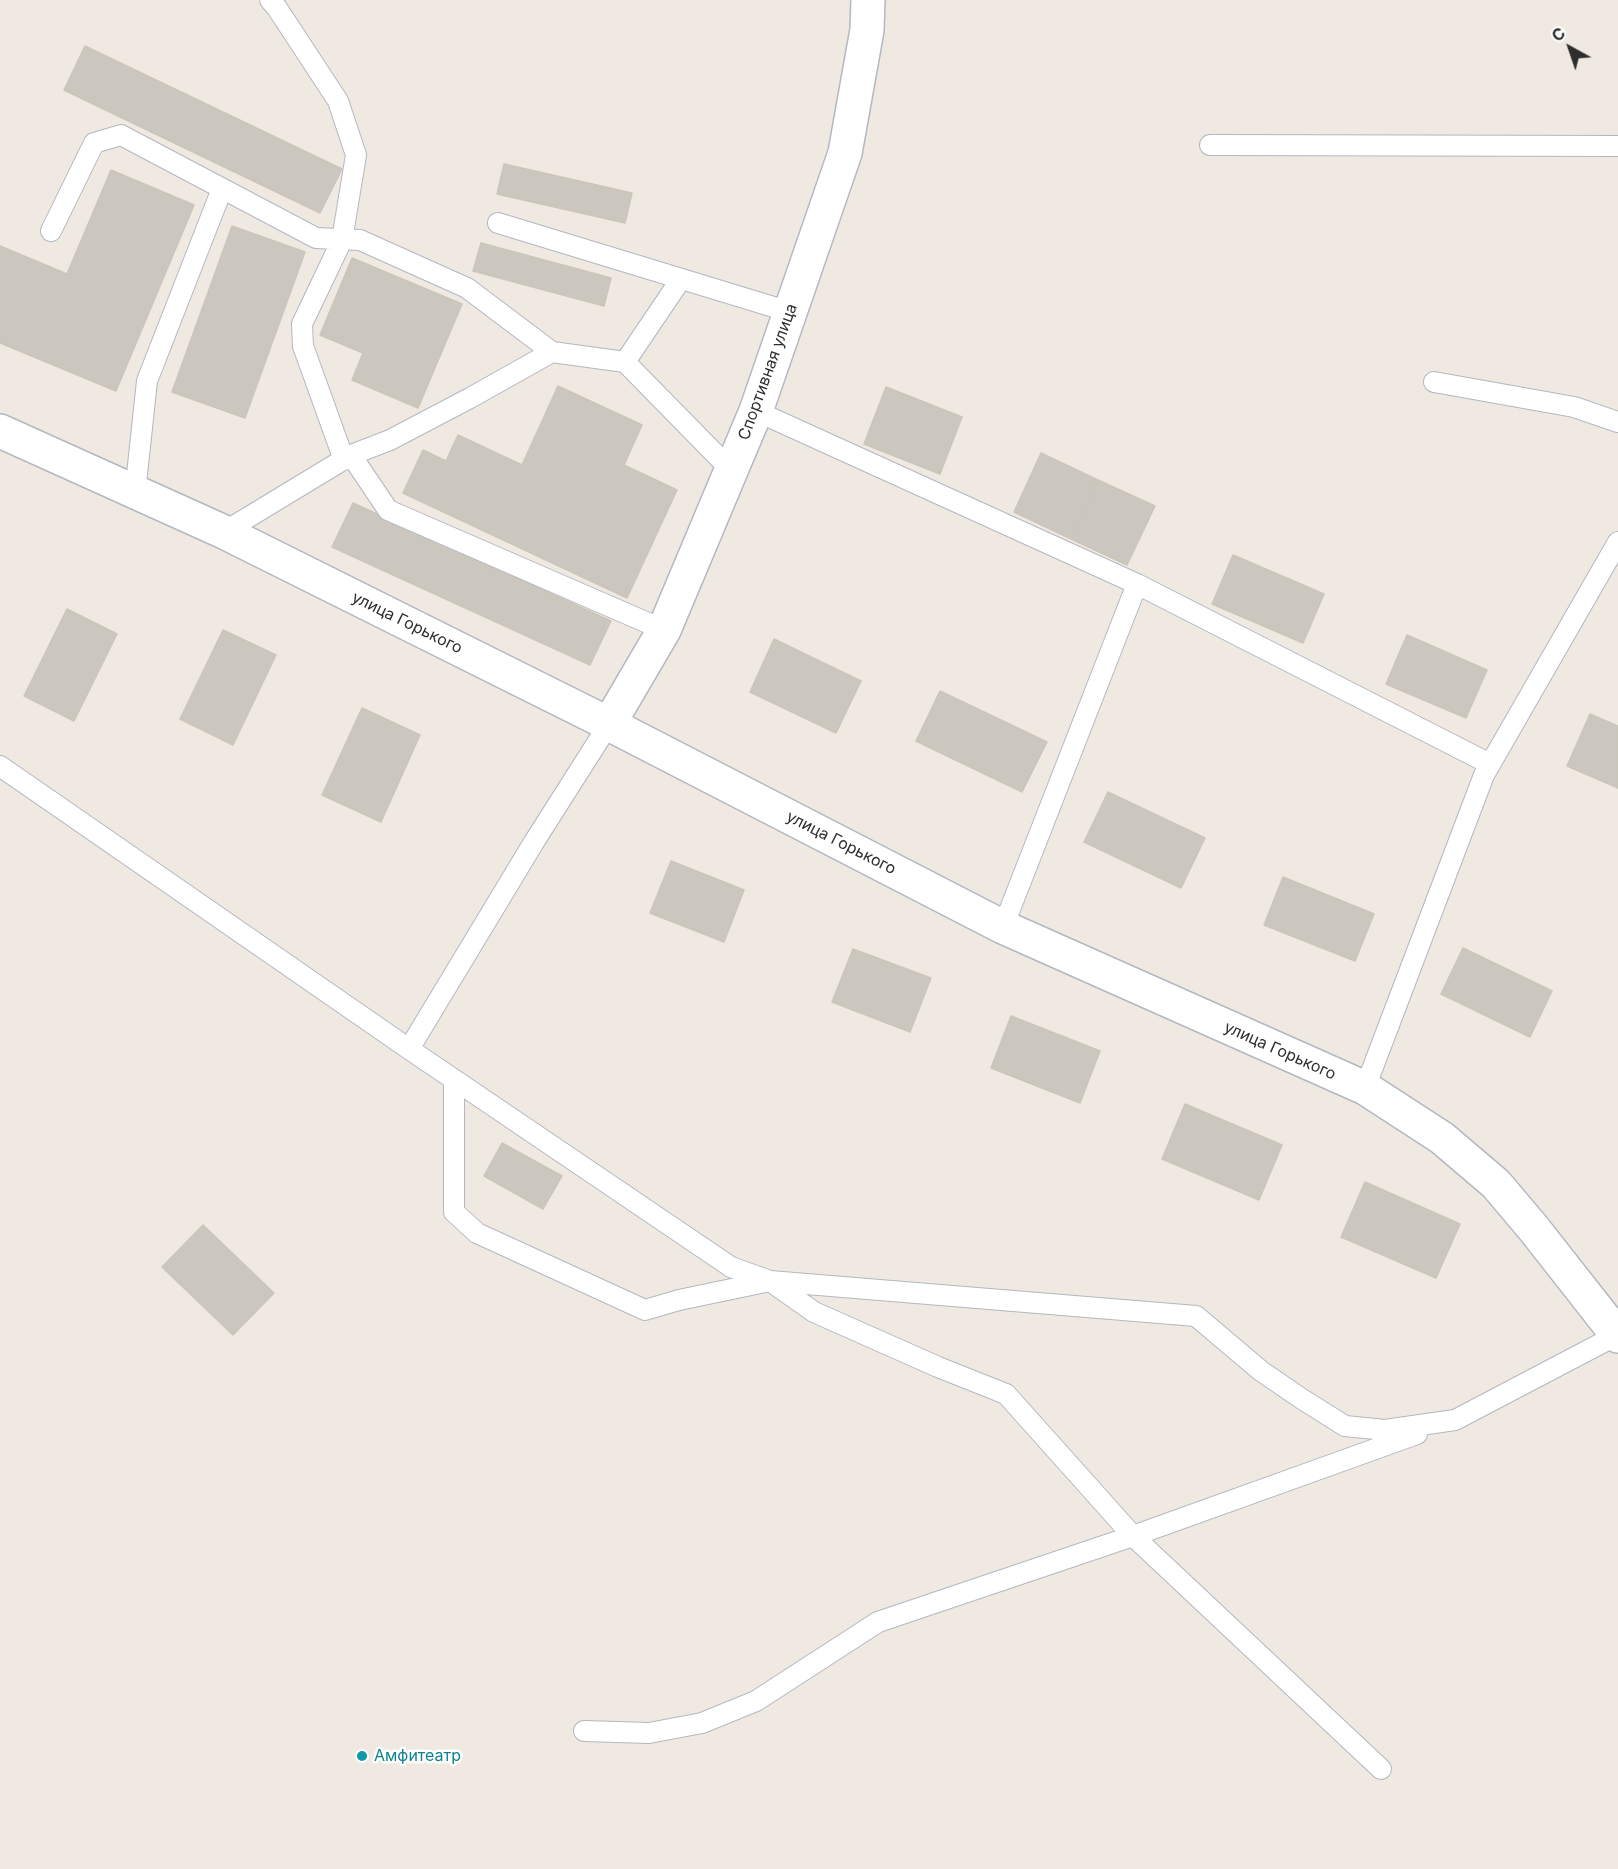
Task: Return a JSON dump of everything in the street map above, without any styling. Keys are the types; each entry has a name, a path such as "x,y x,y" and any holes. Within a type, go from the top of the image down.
{"street":[{"name":"Спортивная улица","path":"609,724 664,630 756,411 845,153 867,30 868,0"},
{"name":"улица Горького","path":"0,431 224,532 609,724 1003,927 1365,1088 1442,1138 1496,1184 1618,1336"}],"lane":[{"path":"270,0 338,101 356,154 342,240 302,324 303,346 348,457 388,510 664,630"},
{"path":"51,231 94,143 121,135 316,238 360,240 467,288 552,352 625,362 732,471"},
{"path":"1210,145 1618,146"},
{"path":"135,493 147,381 222,189"},
{"path":"498,223 790,312"},
{"path":"625,362 681,279"},
{"path":"224,532 348,457 400,435 552,352"},
{"path":"1434,382 1574,407 1618,422"},
{"path":"756,411 1137,584 1490,764"},
{"path":"1365,1088 1484,775 1618,542"},
{"path":"1003,927 1137,584"},
{"path":"409,1049 534,842 609,724"},
{"path":"0,766 454,1080 731,1267 770,1281 1196,1316 1262,1371 1345,1426 1385,1430 1455,1420"},
{"path":"454,1080 454,1212 477,1233 645,1310 679,1300 770,1281 814,1312 938,1367 1006,1394 1133,1536 1381,1769"},
{"path":"584,1731 649,1733 702,1723 756,1701 878,1622 1133,1536 1455,1420 1618,1336"}],"building":[{"path":"85,46 342,169 320,213 64,90"},
{"path":"504,164 632,193 625,223 497,194"},
{"path":"111,170 194,205 116,391 0,343 0,246 67,274"},
{"path":"232,226 305,252 245,418 172,392"},
{"path":"481,243 611,278 604,306 473,271"},
{"path":"352,258 462,304 418,408 352,380 363,353 320,335"},
{"path":"558,386 642,425 624,465 677,490 627,598 403,493 423,450 446,461 458,435 522,465"},
{"path":"886,387 962,417 940,474 864,444"},
{"path":"1041,453 1098,480 1071,539 1014,512"},
{"path":"1098,480 1155,506 1127,565 1071,539"},
{"path":"353,503 611,621 590,665 332,547"},
{"path":"1233,555 1324,594 1303,643 1212,604"},
{"path":"67,609 117,634 74,721 24,696"},
{"path":"223,630 276,655 233,745 180,719"},
{"path":"1407,635 1487,670 1466,718 1386,684"},
{"path":"774,639 861,681 836,733 750,692"},
{"path":"940,691 1047,742 1022,792 916,741"},
{"path":"362,708 420,735 381,822 322,795"},
{"path":"1590,714 1618,726 1618,788 1567,766"},
{"path":"1108,792 1205,838 1181,888 1084,842"},
{"path":"671,861 744,890 724,942 650,913"},
{"path":"1283,877 1374,914 1355,961 1264,925"},
{"path":"1463,948 1552,991 1530,1037 1441,994"},
{"path":"853,949 931,978 910,1032 832,1002"},
{"path":"1011,1016 1100,1051 1080,1103 991,1068"},
{"path":"1185,1104 1282,1145 1259,1200 1162,1159"},
{"path":"502,1143 562,1176 543,1209 484,1176"},
{"path":"1365,1182 1460,1224 1436,1278 1341,1237"},
{"path":"203,1225 274,1293 233,1335 162,1267"}],"place":[{"name":"Амфитеатр","path":"362,1756"}]}
